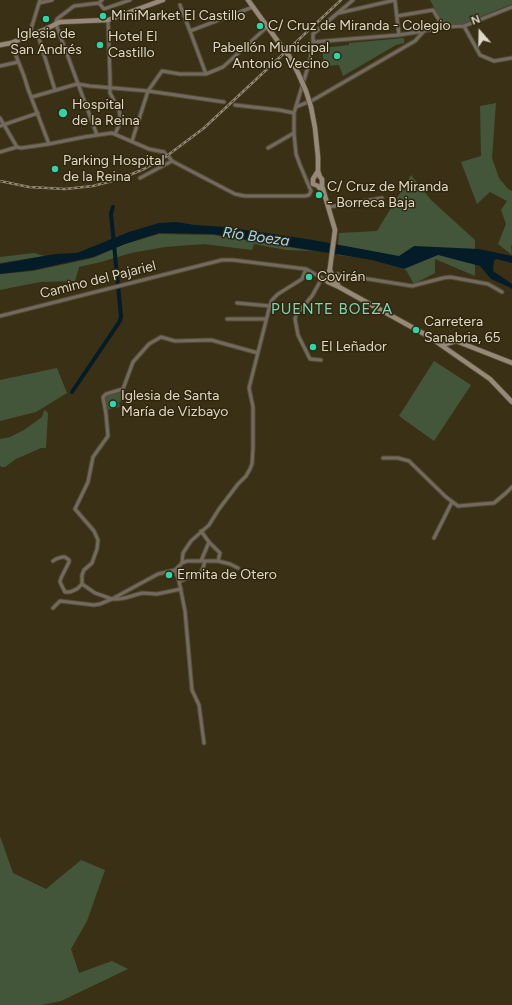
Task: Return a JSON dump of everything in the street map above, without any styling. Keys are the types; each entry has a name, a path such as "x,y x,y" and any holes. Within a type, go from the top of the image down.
{"street":[{"path":"52,0 40,2 31,29 35,33 55,90"},
{"path":"97,135 56,26 57,19 74,6 98,3 102,0"},
{"path":"98,3 104,9 130,0"},
{"path":"0,45 11,43 56,26 60,22 108,20 163,0"},
{"path":"248,0 282,46 298,72 311,107 316,128 318,157 318,171 313,184 318,185 326,197 335,230 330,279"},
{"path":"0,152 17,147 49,144 108,133 115,134 150,149 164,152 172,161 235,194 245,196 309,195 311,191 308,181 296,154 294,113 305,78 313,42 313,34 353,0"},
{"path":"338,13 395,0 399,35"},
{"path":"180,5 206,74"},
{"path":"190,31 253,7"},
{"path":"313,42 399,35 442,27 464,26 512,7"},
{"path":"397,16 433,10 442,27"},
{"path":"108,20 110,93 120,115 119,125 115,134"},
{"path":"464,26 480,55 494,61 512,58"},
{"path":"132,141 148,91 162,71 180,74 206,74 223,67 267,27"},
{"path":"296,107 313,100 415,41 424,31"},
{"path":"11,43 49,144"},
{"path":"0,66 18,62"},
{"path":"32,97 77,84 148,91 224,102"},
{"path":"235,104 294,113"},
{"path":"2,125 38,113"},
{"path":"0,118 2,125 17,147"},
{"path":"268,148 294,133"},
{"path":"140,178 172,161"},
{"path":"308,181 316,178 322,179 318,185 310,188"},
{"path":"329,207 382,198"},
{"name":"Camino del Pajariel","path":"0,316 222,260 306,269"},
{"path":"182,563 182,556 186,548 200,531 208,525 238,484 246,476 252,464 253,407 249,388 266,319 272,300 278,294 302,279 306,269 330,279 339,287 442,345 490,379 512,402"},
{"path":"321,360 310,359 298,335 295,319 296,315 312,296 330,279 340,274 412,286 450,277 488,284 502,292"},
{"path":"237,303 270,306"},
{"path":"227,319 266,319"},
{"path":"53,561 60,557 66,557 69,560 60,582 65,592 78,589 82,584 82,575 84,570 92,562 97,549 98,540 94,531 75,509 88,482 93,457 108,436 103,397 106,394 123,389 133,362 149,344 161,337 175,341 211,340 258,353"},
{"path":"442,345 456,341 512,362"},
{"path":"383,458 398,458 409,461 446,497 458,506 494,503 512,487"},
{"path":"434,538 452,502"},
{"path":"200,531 220,553 218,561"},
{"path":"179,581 200,573 203,568 210,542"},
{"path":"53,608 60,601 94,605 100,604 158,574 175,570 182,563 187,561 218,561 238,568"},
{"path":"175,570 181,589 185,611 192,690 199,705 204,743"},
{"path":"82,584 95,593 112,599 125,598 142,593 157,594 181,589"}],"green space":[{"path":"430,0 512,0 512,4 464,24 443,24"},
{"path":"404,38 404,43 396,45 343,76 339,65 324,66 322,48 349,45 349,43"},
{"path":"496,103 492,158 499,178 508,189 512,191 512,255 498,244 506,224 501,210 507,201 490,192 477,204 461,162 481,156 480,106"},
{"path":"411,175 431,200 475,240 475,276 435,259 435,273 414,284 406,270 371,259 337,255 339,233 377,231"},
{"path":"159,234 213,235 313,251 286,250 254,244 252,250 204,244 165,247 131,253 79,267 75,281 40,282 0,290 0,274 33,271 93,258 125,244"},
{"path":"34,253 44,256 0,263 0,257"},
{"path":"434,361 471,385 434,441 399,416"},
{"path":"57,368 67,393 36,412 0,421 0,380"},
{"path":"124,391 126,401 119,402 120,407 110,409 108,411 104,397"},
{"path":"45,410 48,413 46,448 41,448 16,459 5,467 1,467 0,439 10,437 24,430 42,417"},
{"path":"0,836 13,873 46,889 81,860 105,870 87,921 71,949 79,973 112,961 128,969 61,1001 41,1005 0,1005"}],"water":[{"name":"Río Boeza","path":"176,222 225,227 313,240 399,256 414,246 479,249 512,256 512,263 496,259 494,261 493,271 512,284 512,289 491,279 480,266 438,255 404,269 372,260 213,234 159,233 125,244 93,257 33,270 0,274 0,264 55,254 77,253 129,232 159,223"}],"waterway":[{"path":"72,392 120,321 121,316 111,214 113,207"}],"railway":[{"path":"0,181 29,187 65,189 93,186 120,179 144,169 164,158 204,128 341,0"}],"place":[{"name":"MiniMarket El Castillo","path":"103,16"},
{"name":"Iglesia de San Andrés","path":"46,19"},
{"name":"C/ Cruz de Miranda - Colegio","path":"260,26"},
{"name":"Hotel El Castillo","path":"100,45"},
{"name":"Pabellón Municipal Antonio Vecino","path":"337,56"},
{"name":"Hospital de la Reina","path":"63,113"},
{"name":"Parking Hospital de la Reina","path":"55,169"},
{"name":"C/ Cruz de Miranda - Borreca Baja","path":"319,195"},
{"name":"Covirán","path":"309,277"},
{"name":"Carretera Sanabria, 65","path":"416,330"},
{"name":"El Leñador","path":"313,347"},
{"name":"Iglesia de Santa María de Vizbayo","path":"113,404"},
{"name":"Ermita de Otero","path":"169,575"}],"district":[{"name":"PUENTE BOEZA","path":"332,310"}]}
